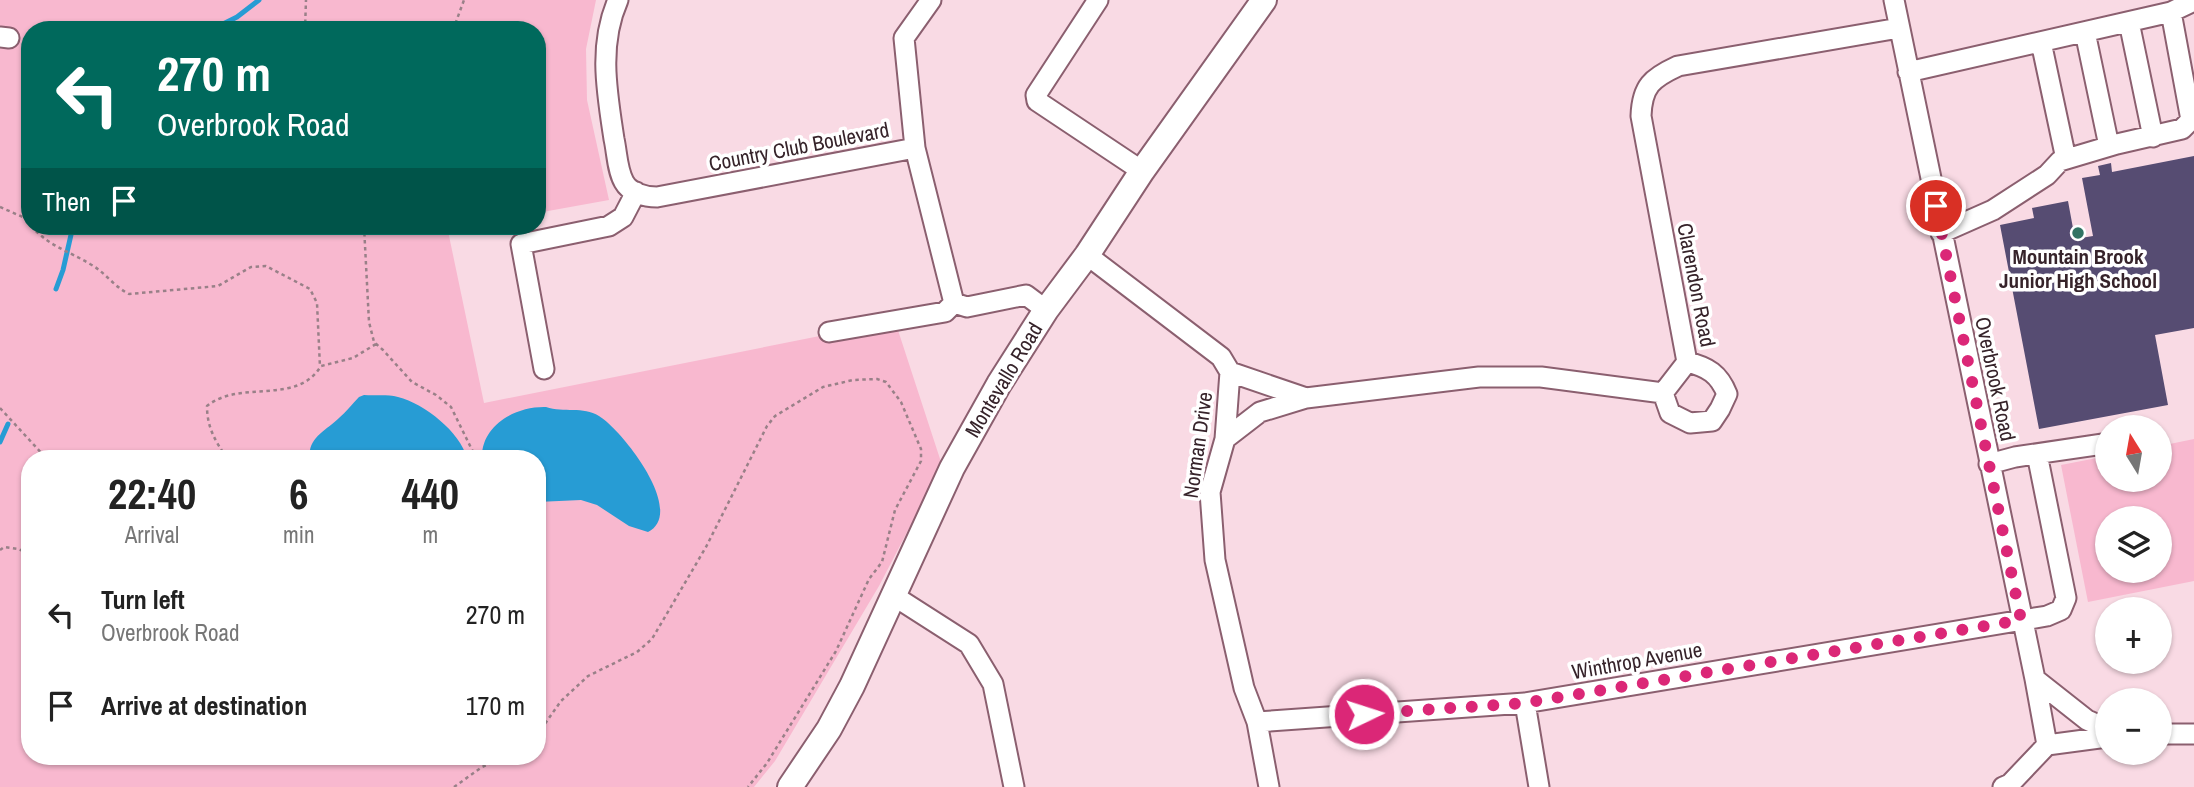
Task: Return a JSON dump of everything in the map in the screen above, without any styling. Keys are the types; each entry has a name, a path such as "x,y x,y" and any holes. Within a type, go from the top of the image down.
{"main road":[{"name":"Montevallo Road","path":"792,786 829,729 894,596 952,468 999,384 1046,310 1264,0"}],"street":[{"path":"544,369 521,244 609,226 623,217 636,192 624,182 607,96 605,54 618,0"},
{"path":"915,148 904,38 931,0"},
{"path":"1098,0 1036,95 1037,101 1142,171"},
{"name":"Overbrook Road","path":"1894,0 2047,745"},
{"path":"1908,72 2171,12 2194,1"},
{"path":"1941,233 1993,210 2047,174 2060,161 2182,129 2191,120 2171,12"},
{"path":"2129,22 2153,137"},
{"name":"Clarendon Road","path":"1663,393 1687,362 1641,116 1641,98 1650,84 1660,74 1678,66 1899,27"},
{"path":"2085,32 2109,146"},
{"path":"2041,42 2066,159"},
{"name":"Country Club Boulevard","path":"636,192 647,197 657,197 915,148 954,303"},
{"name":"Norman Drive","path":"1087,255 1221,356 1230,372 1225,439 1210,492 1215,560 1244,688 1257,722 1269,787"},
{"path":"828,332 945,312 954,303 967,307 1026,295 1046,310"},
{"path":"1225,439 1260,412 1306,398 1479,377 1542,376 1663,393 1670,413 1690,423 1712,421 1727,394 1721,380 1713,372 1687,362"},
{"path":"1230,372 1306,398"},
{"path":"1989,464 2095,445"},
{"name":"Winthrop Avenue","path":"1257,722 1525,703 2047,616 2060,610 2066,598 2037,454"},
{"path":"894,596 969,644 993,684 1014,787"},
{"path":"2035,679 2095,724"},
{"path":"1525,703 1539,787"},
{"path":"2172,734 2194,734"},
{"path":"2003,787 2010,785 2047,745 2095,739"}],"path":[{"path":"305,21 306,0"},
{"path":"456,21 464,0"},
{"path":"0,207 21,216"},
{"path":"39,235 56,248 92,264 117,288 129,294 218,286 251,267 266,266 310,289 317,303 320,367 305,383 289,388 232,393 218,397 207,406 210,431 222,450"},
{"path":"364,235 369,322 376,344 412,382 452,407 472,450"},
{"path":"320,367 353,358 376,344"},
{"path":"546,722 561,701 588,676 637,652 652,639 706,547 766,426 775,416 823,387 853,380 877,379 886,382 901,402 921,449 921,461 895,510 881,562 869,579 836,651 767,763 748,787"},
{"path":"0,408 39,450"},
{"path":"0,550 4,547 21,550"},
{"path":"454,787 487,765"}],"shaded area":[{"path":"0,0 596,0 586,49 587,100 609,200 546,211 546,21 21,21 21,235 449,235 484,403 895,321 942,465 879,586 775,761 754,787 0,787"},
{"path":"2194,439 2194,581 2113,597 2095,597 2095,601 2088,602 2061,465 2095,458 2095,492 2172,492 2172,444"}],"water":[{"path":"394,396 419,406 440,420 457,438 464,450 310,450 319,435 359,397"},
{"path":"535,408 593,413 622,437 647,472 656,490 660,507 658,522 648,532 629,526 597,505 581,500 546,502 546,450 483,450 487,436 502,420 523,410"}],"building":[{"path":"2194,156 2194,328 2155,335 2168,405 2114,415 2095,415 2095,419 2039,429 2000,225 2034,218 2032,208 2068,201 2075,239 2093,236 2082,178 2100,175 2098,166 2111,163 2112,172"}],"waterway":[{"path":"229,21 259,0"},
{"path":"56,289 71,235"},
{"path":"0,442 8,424"}],"place":[{"name":"Mountain Brook Junior High School","path":"2078,233"}],"route":[{"path":"1364,714 1525,703 2021,620 1936,206"}]}
